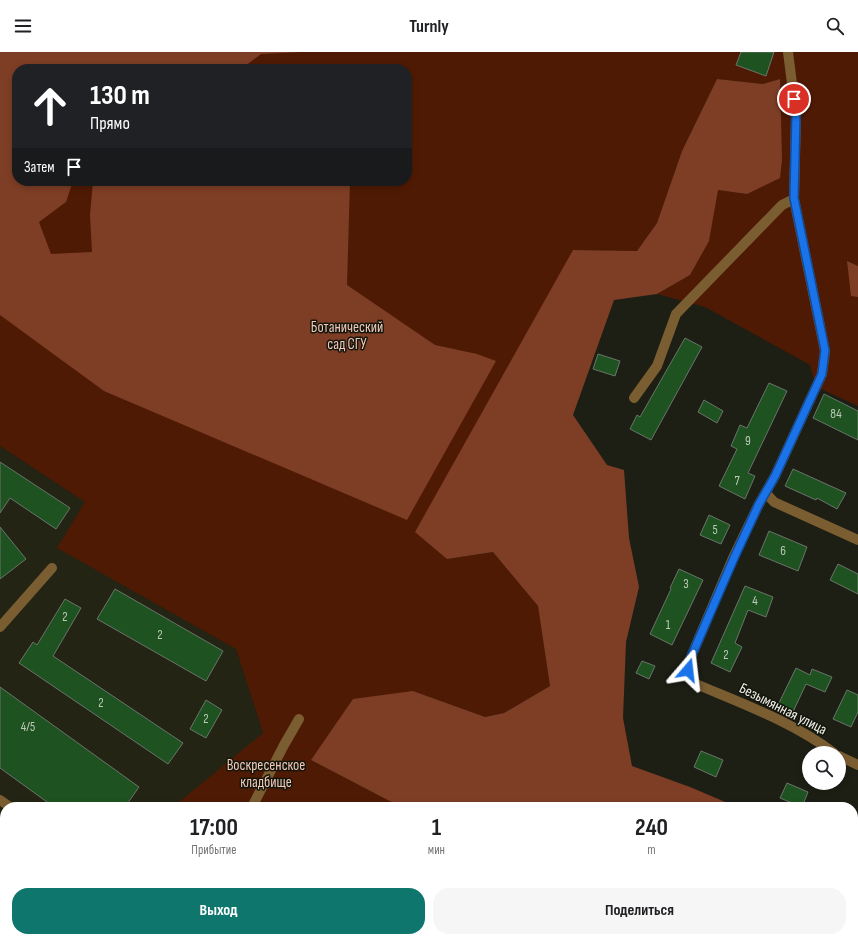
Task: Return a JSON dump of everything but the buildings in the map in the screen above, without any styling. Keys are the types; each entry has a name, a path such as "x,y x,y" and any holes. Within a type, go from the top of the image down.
{"street":[{"path":"788,52 796,115 794,198 825,350 822,374 766,493 774,502 858,540"},
{"path":"634,398 657,366 676,314 782,205 794,198"},
{"name":"Безымянная улица","path":"766,493 759,504 734,558 691,657 688,670 696,684 760,710 824,746"},
{"path":"0,627 52,568"},
{"path":"255,802 299,719"},
{"path":"846,759 858,765"}],"shaded area":[{"path":"0,446 85,502 58,548 236,649 263,734 179,802 0,802"}],"green space":[{"path":"0,52 858,52 858,406 821,389 814,380 810,365 705,307 657,294 690,275 709,240 717,190 747,194 780,79 763,84 717,79 682,151 657,223 637,251 573,250 447,559 493,552 538,606 550,686 504,713 484,717 413,691 311,760 391,802 179,802 263,733 236,649 57,548 85,502 0,446"},
{"name":"Ботанический сад СГУ","path":"0,52 302,52 261,54 248,64 12,64 12,186 71,186 66,202 39,222 51,254 92,252 90,215 93,186 350,186 347,285 435,345 477,354 496,361 407,520 104,391 0,315"},
{"path":"717,79 763,84 780,79 782,160 780,178 747,194 718,190 709,241 690,275 657,294 614,300 573,415 607,465 624,470 629,538 639,587 626,642 623,718 632,766 690,787 725,802 391,802 311,760 353,699 413,691 485,717 504,713 550,686 538,606 493,552 447,559 415,532 573,250 637,251 657,223 682,151"},
{"path":"847,261 858,266 858,297 851,296"}],"route":[{"path":"688,670 691,657 734,558 759,504 775,476 822,374 825,350 794,198 796,115 794,99"}],"park label":[{"name":"Воскресенское кладбище","path":"266,774"}]}
